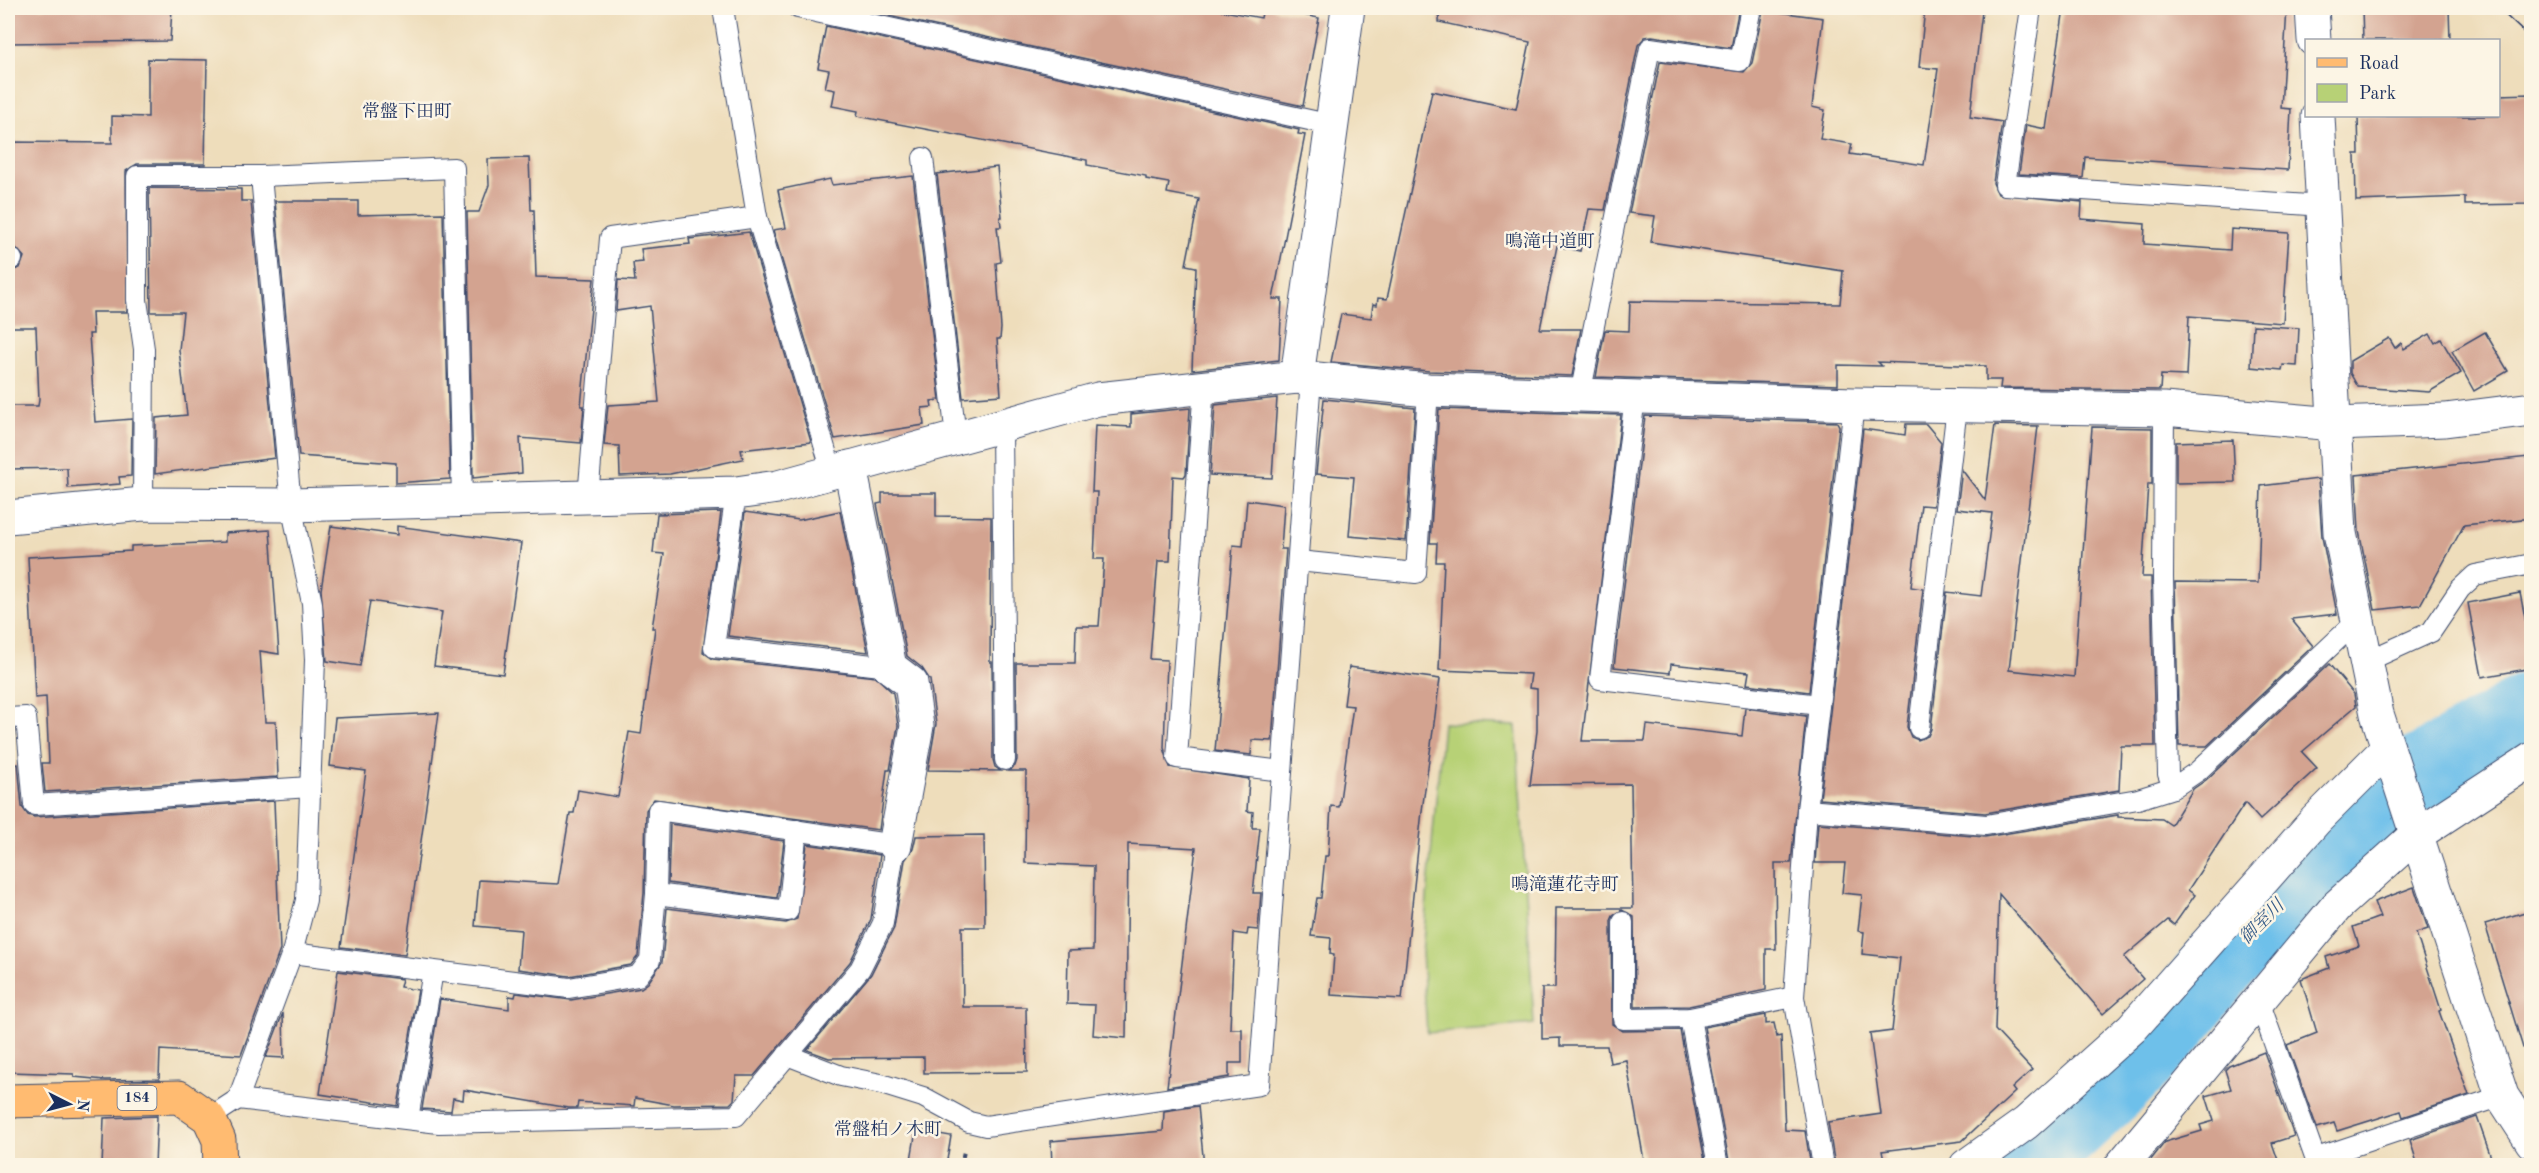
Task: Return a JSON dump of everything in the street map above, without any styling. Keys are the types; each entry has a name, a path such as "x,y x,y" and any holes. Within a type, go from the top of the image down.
{"main road":[{"name":"184","path":"8,1101 178,1097 209,1118"},
{"path":"209,1118 219,1140 220,1166"}],"street":[{"path":"1304,377 1332,125 1348,8"},
{"path":"2312,8 2314,39"},
{"path":"2318,117 2340,532 2365,662 2392,760 2502,1096 2532,1142"},
{"path":"8,518 143,504 291,505 736,493 778,487 1098,399 1304,377 1428,390 1854,405 2164,409 2335,424 2445,420 2532,410"},
{"path":"841,469 890,667 910,683 917,726 895,844"},
{"path":"2121,1166 2337,906 2416,835 2532,759"},
{"path":"1966,1166 2026,1123 2132,1028 2316,820 2392,760"}],"lane":[{"path":"723,8 758,217 841,469"},
{"path":"798,8 1332,125"},
{"path":"1580,395 1650,48 1740,61 1751,8"},
{"path":"2031,8 2006,185 2324,206"},
{"path":"923,158 956,438"},
{"path":"143,504 144,349 137,300 137,176 261,176 454,168 462,500"},
{"path":"209,1118 238,1099 292,953 306,900 315,660 312,603 291,505 261,176"},
{"path":"588,497 609,238 758,217"},
{"path":"787,1055 841,1076 881,1084 923,1097 969,1122 987,1126 1259,1085 1298,561 1304,377"},
{"path":"1204,386 1177,758 1282,771"},
{"path":"1298,561 1416,573 1428,390"},
{"path":"1635,397 1600,680 1819,705"},
{"path":"1823,1166 1794,997 1807,810 1854,405"},
{"path":"1919,728 1958,407"},
{"path":"2164,409 2164,624 2168,774 2173,788"},
{"path":"1002,425 1005,760"},
{"path":"736,493 714,647 890,667"},
{"path":"2365,662 2432,632 2460,589 2475,575 2532,564"},
{"path":"1807,810 1986,825 2138,799 2173,788 2198,771 2357,621"},
{"path":"8,718 26,717 34,805 310,787"},
{"path":"238,1099 439,1123 736,1116 860,969 883,922 895,844 658,810 656,894 650,960 638,976 569,988 292,953"},
{"path":"656,894 788,911 797,830"},
{"path":"1623,922 1623,1019 1690,1018 1794,997"},
{"path":"408,1119 433,971"},
{"path":"2259,1001 2318,1162 2502,1096"},
{"path":"1690,1018 1718,1166"}],"green space":[{"path":"1443,723 1516,726 1534,1024 1427,1033 1422,953"}],"building":[{"path":"8,8 172,8 170,41 8,43"},
{"path":"852,8 1208,8 1261,18 1263,8 1268,8 1319,18 1303,106"},
{"path":"1440,8 1739,8 1731,48 1652,36 1645,37 1638,45 1605,210 1589,209 1580,251 1557,246 1540,329 1581,329 1572,376 1429,371 1331,362 1341,314 1371,318 1373,304 1377,305 1378,298 1387,299 1432,91 1516,109 1530,42 1439,22"},
{"path":"1925,8 1982,11 1970,117 2002,122 1993,183 1998,194 2082,202 2081,219 2145,224 2144,244 2230,250 2231,229 2289,233 2283,323 2189,316 2186,376 2161,375 2160,390 2000,388 2001,380 1986,380 1986,366 1878,362 1882,366 1838,365 1838,385 1596,377 1605,330 1629,331 1630,301 1840,304 1843,271 1651,242 1655,216 1629,213 1660,62 1744,72 1752,63 1763,10 1823,18 1812,107 1825,110 1820,139 1852,144 1850,154 1924,165 1938,69 1919,67"},
{"path":"2064,8 2287,8 2281,108 2291,109 2288,170 2085,157 2083,178 2019,174 2026,125 2046,129"},
{"path":"2362,8 2449,8 2450,39 2363,39"},
{"path":"826,26 1299,130 1298,134 1305,135 1273,299 1282,299 1279,360 1192,370 1196,267 1186,265 1199,199 1167,193 1169,183 1146,179 1146,176 1087,165 1087,160 857,116 858,111 832,106 835,90 825,88 829,70 818,68"},
{"path":"148,59 207,60 205,164 137,164 126,171 127,312 92,312 93,334 89,334 95,422 132,419 131,476 119,477 120,484 68,488 67,468 8,469 8,406 38,406 39,400 36,327 8,327 8,272 20,268 24,257 16,248 8,248 8,142 112,143 112,116 148,117"},
{"path":"2532,94 2532,133 2526,133 2529,204 2465,205 2465,197 2356,201 2355,154 2359,154 2358,117 2500,117 2500,95"},
{"path":"529,158 531,210 534,210 536,277 594,279 581,406 584,406 581,443 520,438 522,473 473,478 467,212 479,212 489,185 488,159"},
{"path":"997,167 1002,217 1000,217 1001,227 997,227 1001,262 996,263 1001,328 1000,339 997,339 1001,395 963,398 937,174"},
{"path":"913,176 940,400 931,401 932,407 922,408 924,425 835,439 773,230 786,228 778,190 830,179 832,185"},
{"path":"149,188 241,189 241,201 251,201 275,458 155,474 156,418 187,415 179,350 183,312 151,312"},
{"path":"275,201 358,201 358,215 443,213 450,479 396,483 396,463 299,456"},
{"path":"749,232 811,442 741,450 743,459 670,474 620,476 619,446 604,445 608,405 659,402 650,306 616,311 618,280 635,281 633,263 643,262 641,249 690,244 689,239"},
{"path":"2253,325 2299,328 2297,366 2283,365 2282,370 2251,367"},
{"path":"2485,332 2508,371 2474,391 2452,351"},
{"path":"2430,334 2435,343 2441,339 2461,373 2429,392 2358,387 2350,373 2350,361 2389,338 2395,348 2401,343 2404,349"},
{"path":"1277,398 1272,478 1210,475 1215,405"},
{"path":"1324,399 1415,408 1406,541 1349,536 1354,477 1316,474"},
{"path":"1190,408 1186,474 1184,477 1173,476 1170,561 1158,561 1150,659 1167,660 1164,748 1170,767 1249,779 1247,811 1253,812 1252,828 1260,828 1253,893 1261,893 1258,930 1248,929 1247,935 1234,933 1230,1029 1242,1029 1242,1063 1229,1063 1229,1077 1167,1087 1196,848 1128,844 1126,1038 1093,1035 1095,1005 1067,1004 1068,951 1093,950 1094,866 1025,863 1026,771 1008,771 1015,766 1017,760 1016,663 1075,663 1076,626 1099,626 1104,559 1094,559 1097,492 1092,492 1095,425 1131,427 1131,414"},
{"path":"1439,409 1621,415 1582,741 1645,741 1647,725 1742,736 1745,708 1806,716 1791,863 1775,863 1776,949 1766,949 1766,990 1689,1006 1635,1007 1634,917 1622,910 1613,916 1611,921 1612,1024 1623,1031 1680,1030 1706,1166 1645,1166 1626,1060 1610,1063 1607,1046 1560,1046 1560,1038 1542,1039 1542,988 1555,988 1556,908 1633,908 1631,784 1530,785 1537,731 1537,689 1529,688 1531,674 1439,670 1444,562 1436,562 1437,543 1430,543"},
{"path":"1645,416 1837,422 1839,426 1809,692 1747,684 1749,672 1671,664 1670,673 1614,667"},
{"path":"1906,424 1926,424 1941,442 1933,506 1921,505 1911,587 1923,589 1907,727 1911,737 1918,740 1928,736 1931,729 1947,592 1981,596 1992,513 1957,509 1962,470 1985,500 1995,425 2038,426 2009,670 2074,677 2092,427 2152,428 2152,484 2148,484 2142,577 2151,577 2155,746 2121,746 2119,790 1985,813 1820,799 1863,429 1905,435"},
{"path":"2233,440 2235,482 2176,483 2176,442"},
{"path":"2529,457 2529,464 2532,464 2532,518 2464,525 2420,605 2375,610 2359,531 2356,475"},
{"path":"2318,479 2322,537 2337,614 2291,619 2313,646 2207,746 2179,746 2175,582 2258,583 2261,486"},
{"path":"882,493 936,493 936,516 991,517 990,662 992,662 993,760 995,767 1001,771 928,770 936,724 930,680 922,668 907,656 877,504 882,503"},
{"path":"1247,500 1284,505 1281,549 1286,549 1272,741 1252,740 1251,755 1215,751 1233,545 1243,546"},
{"path":"840,511 868,652 728,636 745,512 799,520"},
{"path":"721,512 703,652 713,659 876,677 893,693 898,726 890,770 887,770 879,830 654,799 646,810 644,893 638,956 631,965 569,976 518,969 521,930 475,926 479,880 558,884 570,813 574,813 578,790 618,797 629,732 641,734 655,628 652,628 664,554 653,553 657,514"},
{"path":"331,526 397,535 397,526 521,543 503,674 434,666 442,612 370,601 360,666 327,661 321,590"},
{"path":"270,530 279,654 260,651 265,722 276,722 278,777 45,792 42,763 49,763 46,697 35,698 28,557 131,551 131,546 225,542 225,533"},
{"path":"2520,593 2532,653 2532,668 2482,677 2468,603"},
{"path":"2329,664 2354,694 2356,706 2302,752 2317,768 2260,820 2245,803 2188,890 2195,895 2174,925 2168,920 2124,957 2143,979 2103,1014 1999,894 1995,1030 2032,1070 2012,1088 2015,1092 1962,1141 1882,1151 1885,1166 1835,1166 1828,1122 1881,1114 1870,1034 1892,1031 1900,958 1862,954 1864,932 1858,931 1862,895 1842,893 1845,863 1815,863 1818,823 1985,837 2118,815 2118,817 2162,819 2171,825 2193,789 2206,780"},
{"path":"1349,667 1440,679 1422,811 1402,999 1331,995 1334,955 1330,954 1331,938 1311,936 1317,898 1321,898 1325,856 1328,856 1331,806 1339,807 1353,706 1344,705"},
{"path":"439,713 405,955 341,947 366,771 330,766 335,718"},
{"path":"18,764 22,807 28,815 34,817 274,801 280,950 241,1055 160,1050 159,1079 105,1080 74,1077 74,1074 8,1072 8,765"},
{"path":"670,824 784,841 777,898 668,883"},
{"path":"984,835 985,927 962,927 963,1007 1026,1007 1027,1072 924,1073 924,1057 829,1058 807,1050 871,974 894,928 905,860 913,849 916,836"},
{"path":"807,844 880,855 871,919 850,962 754,1076 736,1076 734,1100 730,1104 674,1105 635,1098 634,1106 578,1102 577,1108 569,1108 464,1090 463,1100 453,1098 451,1111 422,1109 440,999 509,1009 509,996 515,997 516,993 571,1000 641,988 648,983 662,962 667,908 786,923 797,919"},
{"path":"2414,887 2428,929 2416,933 2441,1010 2439,1011 2469,1095 2403,1117 2401,1111 2337,1131 2334,1123 2317,1128 2287,1045 2317,1033 2301,979 2329,968 2326,957 2359,946 2353,927 2380,917 2374,902"},
{"path":"2525,912 2532,933 2532,1047 2523,1048 2485,924"},
{"path":"338,971 402,979 400,987 418,990 398,1106 320,1094"},
{"path":"283,1013 284,1058 266,1057"},
{"path":"1766,1015 1766,1024 1774,1023 1777,1037 1781,1036 1785,1130 1805,1131 1811,1166 1730,1166 1704,1027"},
{"path":"2264,1052 2294,1136 2272,1143 2280,1166 2146,1166 2165,1142 2202,1131 2200,1125 2214,1121 2206,1096 2231,1089 2225,1070 2229,1066"},
{"path":"1198,1106 1204,1166 1052,1166 1051,1141 1163,1131 1164,1111"},
{"path":"157,1116 155,1166 102,1166 104,1118"},
{"path":"2477,1117 2494,1166 2418,1166 2410,1140"},
{"path":"916,1130 951,1136 946,1166 910,1166"}],"waterway":[{"name":"御室川","path":"2017,1166 2054,1140 2117,1082 2163,1034 2223,960 2401,784 2532,709"}],"tram line":[{"path":"2498,8 2532,40"}],"district":[{"name":"常盤下田町","path":"407,112"},
{"name":"鳴滝中道町","path":"1550,242"},
{"name":"鳴滝蓮花寺町","path":"1565,885"},
{"name":"常盤柏ノ木町","path":"888,1130"}]}
